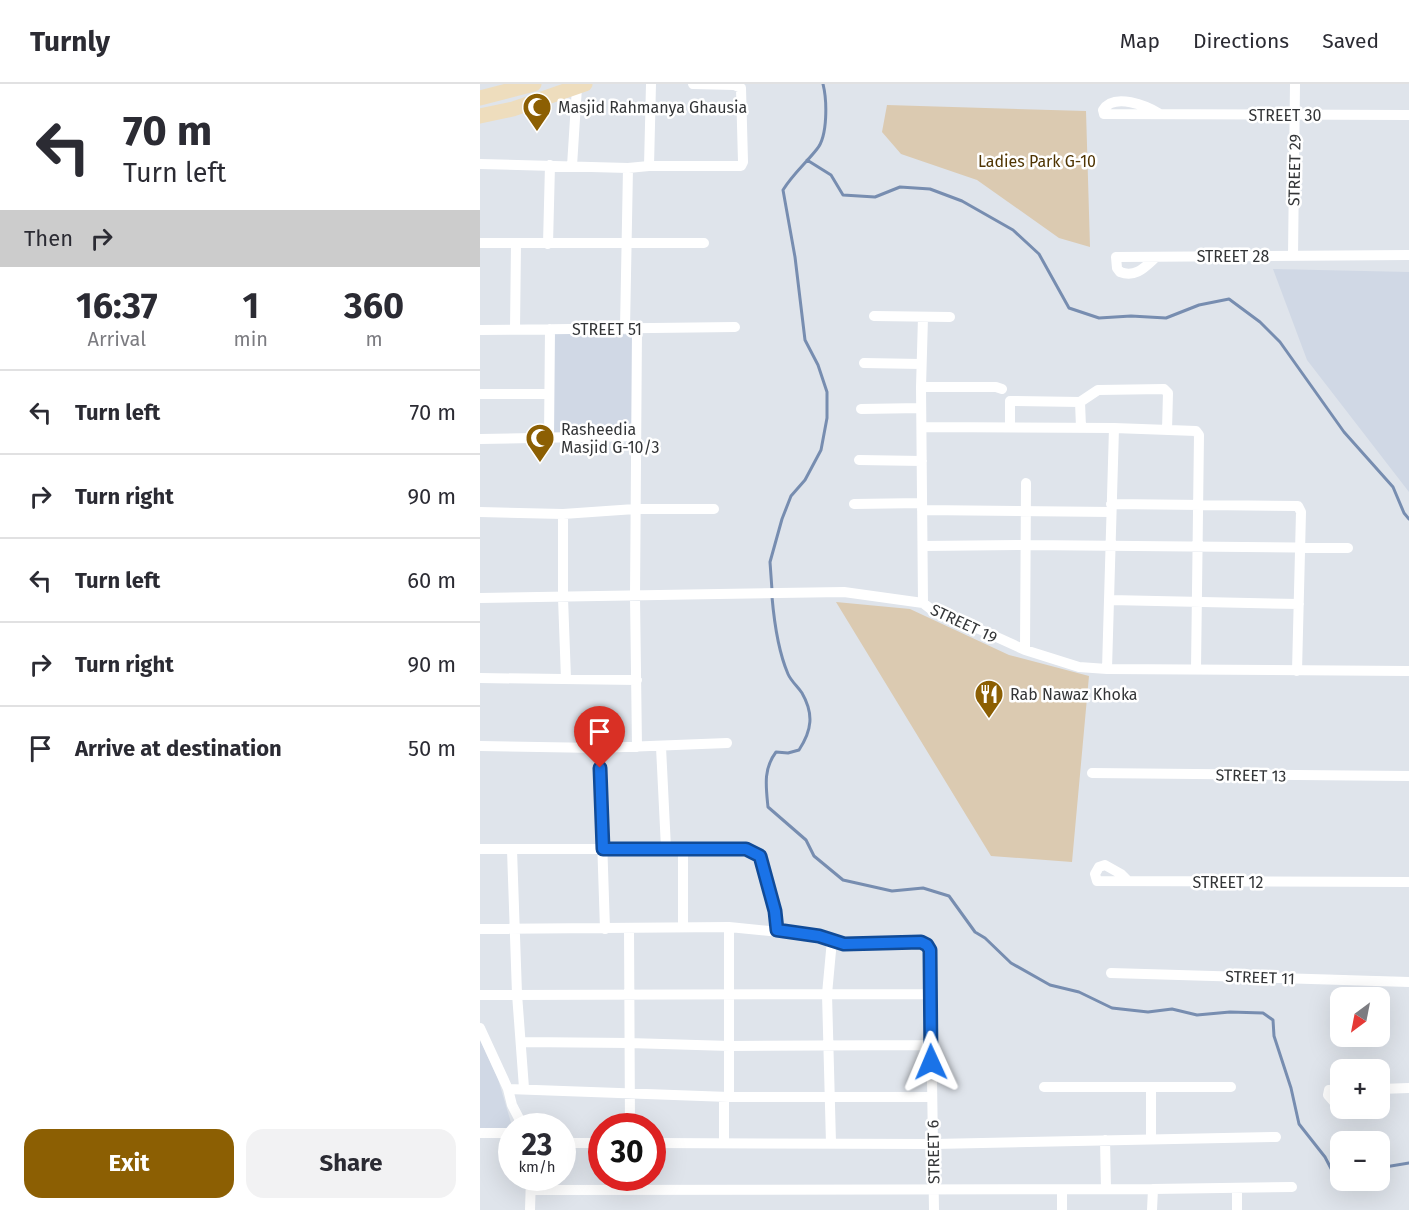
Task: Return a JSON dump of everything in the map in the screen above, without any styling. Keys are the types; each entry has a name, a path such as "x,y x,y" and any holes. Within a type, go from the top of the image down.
{"main road":[{"path":"480,98 534,84"},
{"path":"480,116 513,109 581,86"}],"street":[{"path":"649,166 651,84"},
{"path":"480,164 628,168 741,166 743,162 741,88 734,85 693,84"},
{"name":"STREET 29","path":"1293,256 1294,84"},
{"path":"572,166 581,86"},
{"name":"STREET 30","path":"1160,114 1409,115"},
{"path":"548,244 550,165"},
{"path":"625,329 628,168"},
{"path":"480,243 704,243"},
{"path":"515,329 516,243"},
{"name":"STREET 28","path":"1156,257 1144,268 1131,274 1120,272 1116,265 1116,257 1409,255"},
{"path":"874,316 950,317"},
{"path":"923,317 921,364 923,603"},
{"name":"STREET 51","path":"480,330 735,327"},
{"path":"549,437 550,329"},
{"path":"637,329 635,509 637,747"},
{"path":"864,363 921,364"},
{"path":"921,387 996,387 1002,389"},
{"path":"1010,427 1010,401 1080,402 1098,390 1164,389 1168,393 1167,430"},
{"path":"480,394 549,394"},
{"path":"1080,402 1082,428"},
{"path":"861,409 921,408"},
{"path":"922,427 1114,428 1196,431 1199,435 1196,669"},
{"path":"1107,669 1114,428"},
{"path":"480,439 636,436"},
{"path":"860,460 922,461"},
{"path":"1025,650 1026,483"},
{"path":"854,504 1026,510 1197,504 1298,506 1301,512 1298,671"},
{"path":"480,512 563,514 635,509 714,509"},
{"path":"563,514 566,679"},
{"path":"923,546 1111,545 1348,548"},
{"name":"STREET 19","path":"480,598 844,592 923,603 936,613 1025,650 1079,667 1409,671"},
{"path":"1110,600 1299,604"},
{"path":"480,678 637,680"},
{"path":"480,746 599,748 727,743"},
{"path":"661,747 666,848"},
{"path":"599,748 605,928"},
{"name":"STREET 13","path":"1092,773 1409,776"},
{"path":"480,849 746,849 760,856 775,911 777,930"},
{"path":"683,849 683,927"},
{"path":"512,850 517,994 524,1088"},
{"name":"STREET 12","path":"1128,881 1105,865 1099,867 1095,874 1096,881 1409,882"},
{"path":"724,1142 730,1046 729,927"},
{"path":"480,929 729,927 777,930 832,940 827,994 831,1143"},
{"path":"629,928 630,1113"},
{"name":"STREET 6","path":"832,940 844,944 921,942 930,950 933,1210"},
{"name":"STREET 11","path":"1110,973 1409,982"},
{"path":"480,995 931,994"},
{"path":"480,1028 508,1089 516,1113"},
{"path":"522,1042 629,1042 730,1046 931,1045"},
{"path":"1044,1087 1230,1087"},
{"path":"1150,1139 1151,1088"},
{"path":"1390,1089 1409,1088"},
{"path":"508,1089 727,1097 932,1097"},
{"path":"480,1133 498,1133"},
{"path":"666,1143 934,1144 1276,1137"},
{"path":"1106,1140 1106,1189"},
{"path":"576,1190 1062,1190 1292,1187"},
{"path":"1237,1188 1237,1210"},
{"path":"1152,1210 1153,1189"},
{"path":"1062,1190 1062,1210"},
{"path":"530,1210 531,1191"}],"shaded area":[{"path":"1273,269 1409,272 1409,492 1307,360"},
{"path":"553,334 633,335 633,431 554,432"},
{"path":"480,1040 498,1079 508,1113 498,1113 498,1137 480,1137"}],"green space":[{"name":"Ladies Park G-10","path":"887,105 1086,111 1090,247 1059,238 977,180 901,154 882,132"},
{"path":"836,602 910,609 1009,655 1089,676 1072,862 991,856"}],"waterway":[{"path":"772,590 770,562 782,519 791,496 805,480 821,450 827,418 827,392 818,365 805,340 795,257 783,190 821,143 826,118 823,84"},
{"path":"807,160 831,175 843,195 875,197 900,187 930,189 962,201 1013,230 1039,254 1069,308 1099,318 1131,316 1166,318 1199,305 1229,299 1260,322 1280,342 1344,432 1393,487 1409,519"},
{"path":"772,597 785,666 789,677 806,701 810,722 807,736 799,750 788,753 776,752 772,758 766,778 768,807 806,840 814,856 843,880 892,891 923,888 949,896 975,932 985,938 1011,963 1050,985 1079,992 1112,1008 1148,1012 1172,1009 1197,1015 1230,1012 1263,1013 1273,1020 1274,1036 1291,1088 1299,1124 1330,1167"},
{"path":"1390,1166 1409,1163"}],"place":[{"name":"Masjid Rahmanya Ghausia","path":"537,132"},
{"name":"Rasheedia Masjid G-10/3","path":"540,464"},
{"name":"Rab Nawaz Khoka","path":"989,720"}],"route":[{"path":"600,768 603,849 746,849 760,856 775,911 777,930 819,936 844,944 921,942 927,945 930,950 931,1062"}]}
